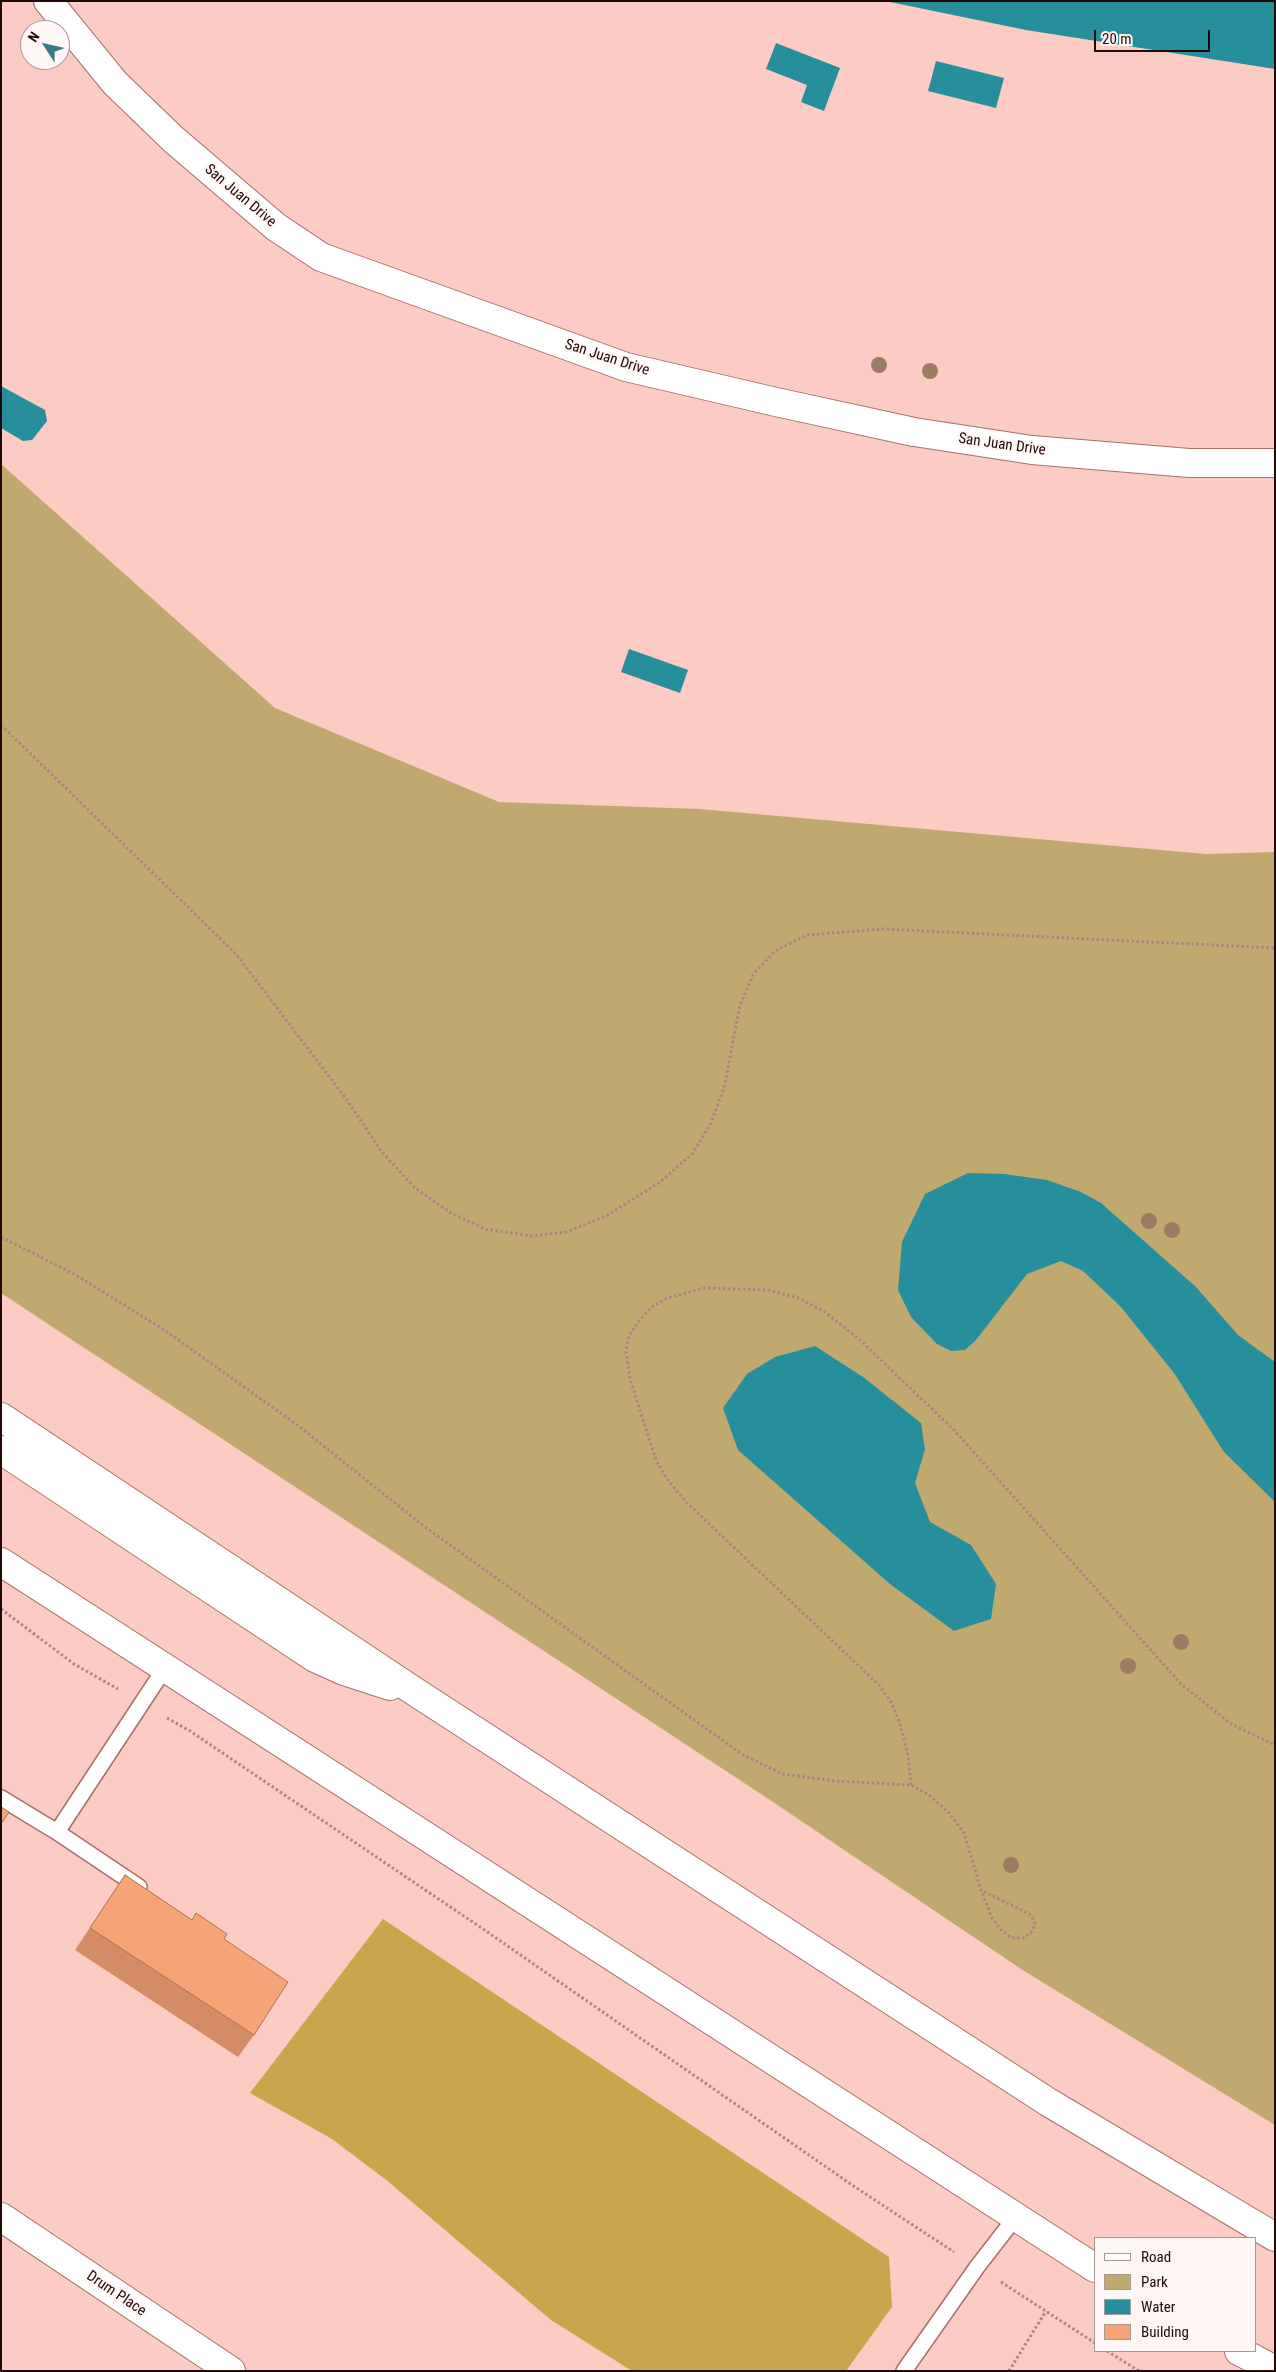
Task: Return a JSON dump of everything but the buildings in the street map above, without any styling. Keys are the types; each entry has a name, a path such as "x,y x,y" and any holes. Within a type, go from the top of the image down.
{"main road":[{"name":"San Juan Drive","path":"48,1 115,83 173,139 276,227 321,257 626,367 914,432 1032,450 1189,462 1275,463"},
{"path":"1,1417 420,1695 1048,2102 1275,2237"},
{"path":"1,1450 315,1658 344,1671 420,1695"},
{"path":"1,1562 1094,2267"},
{"name":"Drum Place","path":"1,2217 231,2371"},
{"path":"1241,2352 1275,2370"}],"lane":[{"path":"57,1832 165,1668"},
{"path":"1,1798 57,1832 148,1893"},
{"path":"904,2371 977,2266 1016,2218"}],"path":[{"path":"1,725 236,954 347,1100 380,1152 415,1188 450,1213 485,1229 531,1236 566,1232 606,1216 659,1183 693,1153 711,1123 724,1088 740,1005 753,975 775,950 807,935 882,929 1275,948"},
{"path":"1,1237 74,1274 163,1329 296,1424 425,1527 743,1755 783,1774 836,1781 911,1785 929,1795 949,1813 964,1833 981,1890 992,1918 1002,1931 1012,1938 1023,1938 1031,1933 1035,1924 1031,1915 981,1890"},
{"path":"911,1785 908,1755 899,1721 891,1702 878,1685 686,1502 656,1460 630,1379 626,1352 629,1336 639,1321 652,1307 667,1298 705,1288 768,1290 798,1298 826,1312 860,1340 954,1430 1181,1684 1230,1724 1275,1745"},
{"path":"1,1609 74,1664 198,1737 486,1931 855,2187 1094,2342"},
{"path":"1008,2371 1046,2311"},
{"path":"1109,2352 1139,2371"}],"green space":[{"path":"1,464 275,708 499,802 700,809 1206,854 1275,852 1275,2125 1021,1969 773,1802 1,1293"}],"shaded area":[{"path":"383,1919 889,2257 892,2307 846,2371 632,2371 551,2320 385,2179 332,2139 250,2093"}],"water":[{"path":"885,1 1275,1 1275,69 1026,30"},
{"path":"776,43 840,68 824,111 801,102 807,85 766,69"},
{"path":"936,61 1004,78 996,108 928,91"},
{"path":"1,386 45,410 47,421 32,440 23,441 1,428"},
{"path":"629,649 688,670 680,693 621,672"},
{"path":"968,1173 1004,1174 1047,1180 1081,1192 1101,1203 1196,1287 1238,1335 1275,1362 1275,1502 1224,1452 1174,1373 1121,1307 1083,1271 1061,1261 1027,1274 976,1340 965,1350 951,1351 937,1344 911,1317 898,1290 902,1242 925,1194"},
{"path":"815,1346 863,1377 921,1423 925,1449 915,1483 930,1522 971,1545 996,1584 991,1619 954,1631 890,1584 738,1450 723,1408 747,1374 775,1357"}]}
